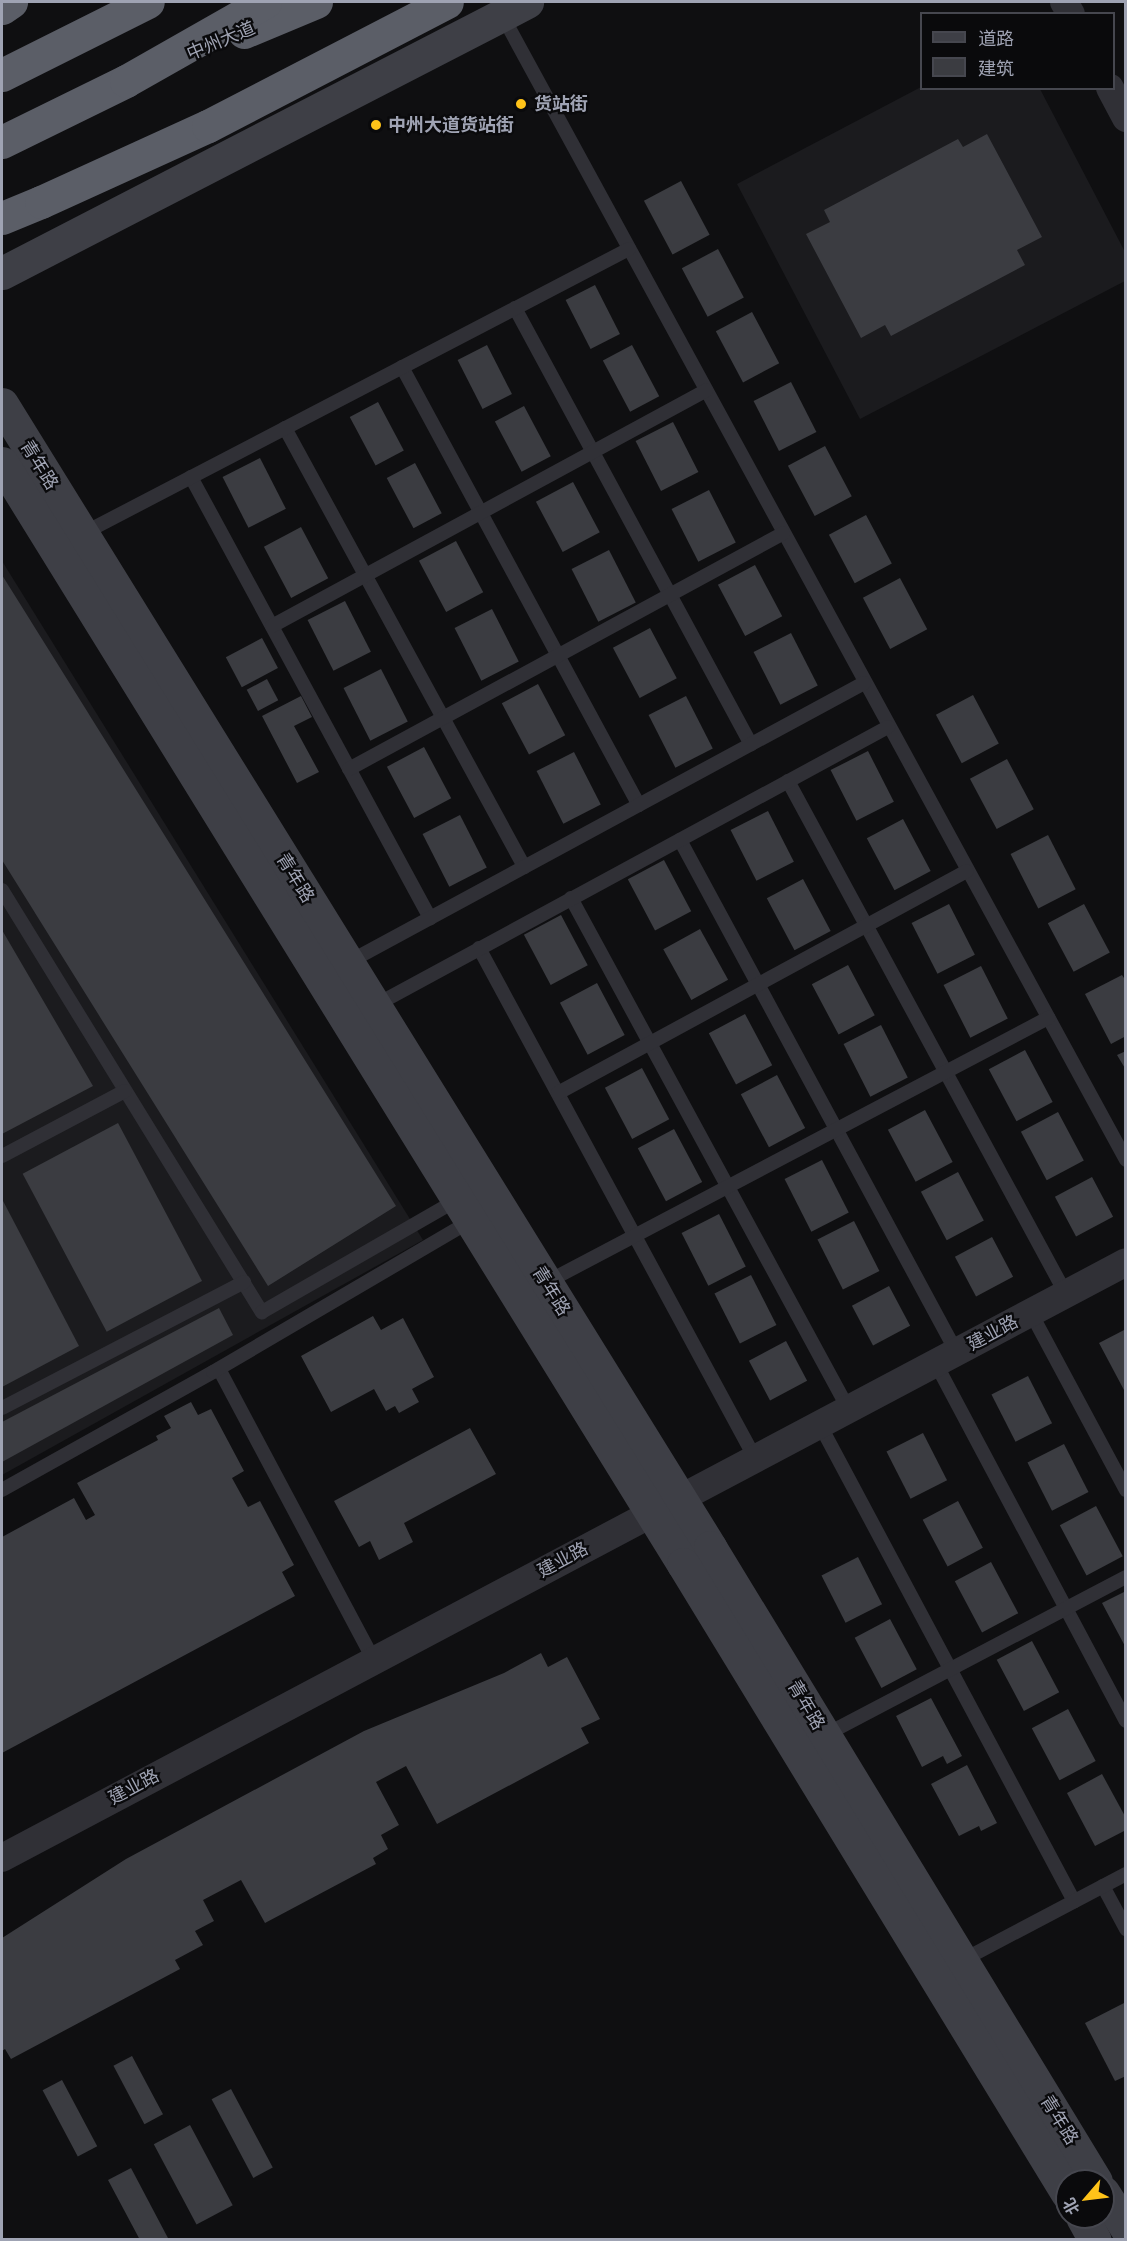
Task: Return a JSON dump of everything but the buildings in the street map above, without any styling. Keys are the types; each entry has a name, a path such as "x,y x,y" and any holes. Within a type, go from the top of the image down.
{"highway":[{"path":"2,8 11,2"},
{"path":"89,30 124,2"},
{"path":"2,75 148,2"},
{"name":"中州大道","path":"2,142 126,81 265,2"},
{"name":"中州大道","path":"126,81 316,2"},
{"path":"2,218 208,126 447,2"}],"street":[{"path":"2,273 514,8"},
{"path":"1111,90 1125,118"},
{"name":"青年路","path":"2,404 545,1283 665,1505 1055,2172"},
{"name":"青年路","path":"2,463 464,1211 824,1736 1089,2169"},
{"name":"建业路","path":"2,1858 1125,1262"},
{"path":"1115,2212 1125,2228"}],"lane":[{"path":"514,8 629,249 1125,1160"},
{"path":"82,534 629,249"},
{"path":"515,308 751,744"},
{"path":"402,367 639,804"},
{"path":"272,626 706,390"},
{"path":"285,428 524,867"},
{"path":"191,477 430,918"},
{"path":"349,769 783,533"},
{"path":"347,963 864,683"},
{"path":"374,1006 888,727"},
{"path":"788,781 1066,1294"},
{"path":"680,840 837,1129 1066,1609 1125,1721"},
{"path":"558,1093 967,871"},
{"path":"2,890 262,1312 464,1211"},
{"path":"571,898 849,1410"},
{"path":"479,948 755,1458"},
{"path":"545,1283 1048,1018"},
{"path":"2,1156 125,1091"},
{"path":"2,1490 219,1369 464,1211"},
{"path":"2,1408 244,1282"},
{"path":"1031,1313 1125,1490"},
{"path":"219,1369 374,1660"},
{"path":"820,1425 1074,1901"},
{"path":"824,1736 1125,1577"},
{"path":"961,1961 1125,1874"},
{"path":"1103,1886 1125,1929"}],"shaded area":[{"path":"920,88 920,90 1041,90 1125,252 1125,281 860,419 737,184"},
{"path":"2,561 423,1240 2,1475"}],"place":[{"name":"货站街","path":"521,104"},
{"name":"中州大道货站街","path":"376,125"}]}
